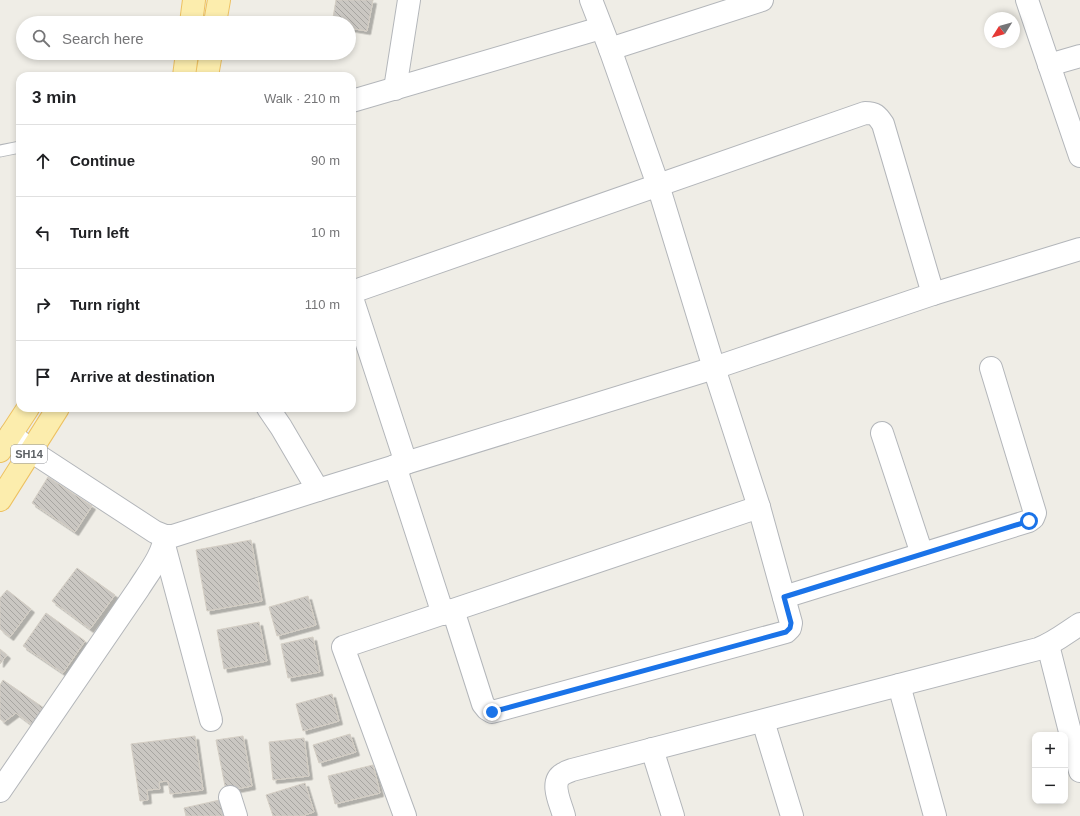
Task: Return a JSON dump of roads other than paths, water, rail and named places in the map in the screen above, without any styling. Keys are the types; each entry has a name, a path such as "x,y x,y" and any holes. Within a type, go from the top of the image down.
{"main road":[{"path":"192,16 194,0"},
{"path":"216,16 219,0"},
{"path":"185,72 186,60"},
{"path":"208,72 210,60"},
{"name":"SH14","path":"6,442 25,412"},
{"name":"SH14","path":"3,487 31,451 55,412"}],"street":[{"path":"395,89 409,0"},
{"path":"356,312 400,464 448,612 483,704 487,709 492,712 786,632 790,628 791,623 759,507 714,368 658,185 591,0"},
{"path":"610,49 762,0"},
{"path":"1027,0 1080,156"},
{"path":"356,100 601,28"},
{"path":"1049,65 1080,56"},
{"path":"356,291 865,113 873,113 879,117 882,124 933,294"},
{"path":"0,791 139,588 156,560 164,540 400,464 714,368 933,294 1080,249"},
{"path":"784,597 1029,521 1033,518 1035,513 991,368"},
{"path":"271,412 318,490"},
{"path":"882,433 922,554"},
{"path":"6,442 31,451 155,532 164,540 211,720"},
{"path":"405,816 344,647 759,507"},
{"path":"564,816 556,788 557,780 562,774 572,770 1038,649 1055,641 1080,624"},
{"path":"1048,645 1080,771"},
{"path":"899,685 935,816"},
{"path":"763,721 792,816"},
{"path":"652,750 673,816"}],"lane":[{"path":"0,151 16,148"}]}
